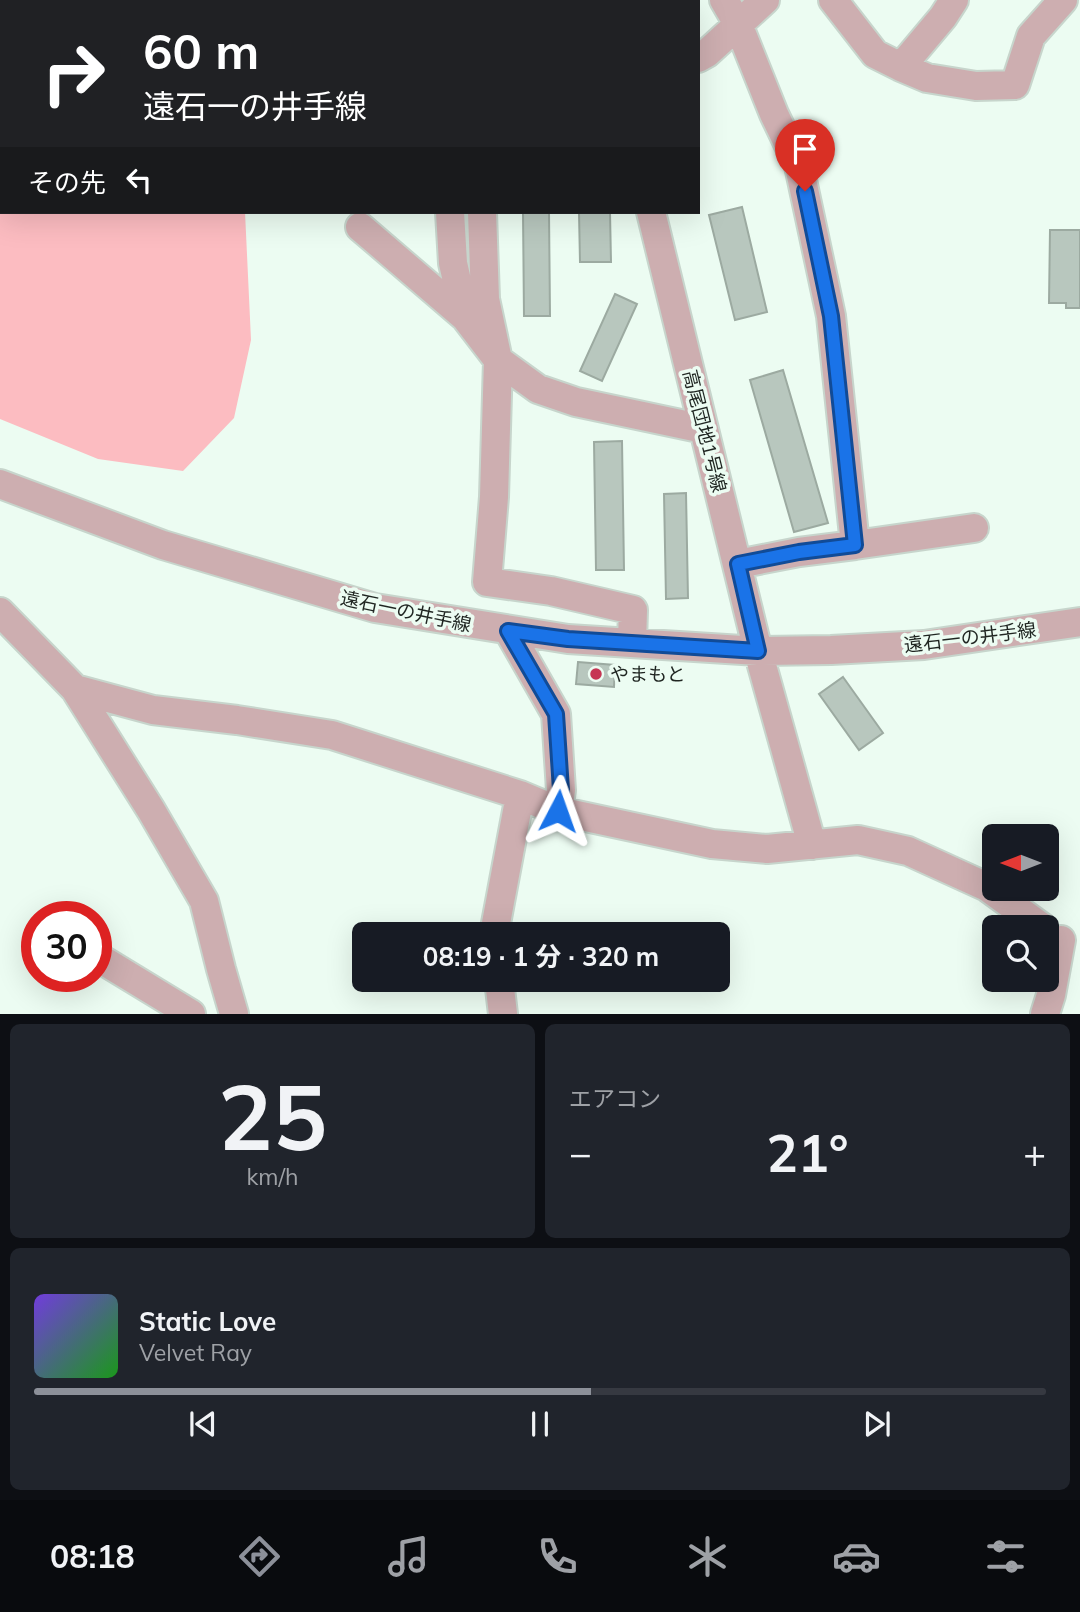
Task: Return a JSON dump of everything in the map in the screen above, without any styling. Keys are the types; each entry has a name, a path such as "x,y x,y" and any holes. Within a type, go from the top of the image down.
{"street":[{"path":"700,55 731,12 765,0"},
{"path":"833,0 875,54 927,78 976,86 1015,85 1031,36 1063,0"},
{"path":"901,67 954,0"},
{"path":"731,12 799,166 831,316 855,545"},
{"path":"450,214 453,263 465,317"},
{"path":"482,214 485,299 498,360 494,497 487,582 551,591 633,610 632,642"},
{"name":"高尾団地1号線","path":"651,214 758,651 812,845"},
{"path":"360,227 465,317 498,360 538,389 576,402 704,429"},
{"name":"遠石一の井手線","path":"0,484 163,545 375,608 568,639 758,651 831,650 923,645 1080,622"},
{"path":"738,564 799,552 974,528"},
{"path":"0,612 75,690 151,810 204,901 234,1013"},
{"path":"508,631 556,714 561,790 558,811"},
{"path":"75,690 153,710 332,735 520,795 558,811 712,844 767,849 858,840 908,851 987,887 1025,915"},
{"path":"496,922 520,795"},
{"path":"112,966 191,1013"},
{"path":"500,992 503,1013"},
{"path":"1045,1013 1051,992"}],"shaded area":[{"path":"0,214 245,214 251,340 234,418 183,471 98,459 0,419"}],"building":[{"path":"742,207 767,312 735,320 709,215"},
{"path":"523,214 549,214 550,316 524,316"},
{"path":"579,214 610,214 611,262 580,262"},
{"path":"1050,230 1080,230 1080,308 1066,308 1066,303 1049,303"},
{"path":"615,294 637,304 602,381 580,371"},
{"path":"783,370 828,523 794,532 750,380"},
{"path":"622,441 624,570 596,570 594,442"},
{"path":"686,493 688,598 666,599 664,494"},
{"name":"やまもと","path":"578,662 615,665 614,687 576,684"},
{"path":"843,677 883,733 859,750 819,694"}],"place":[{"name":"やまもと","path":"596,674"}],"route":[{"path":"558,811 561,790 556,714 508,631 568,639 758,651 738,564 855,545 831,316 805,191"}]}
